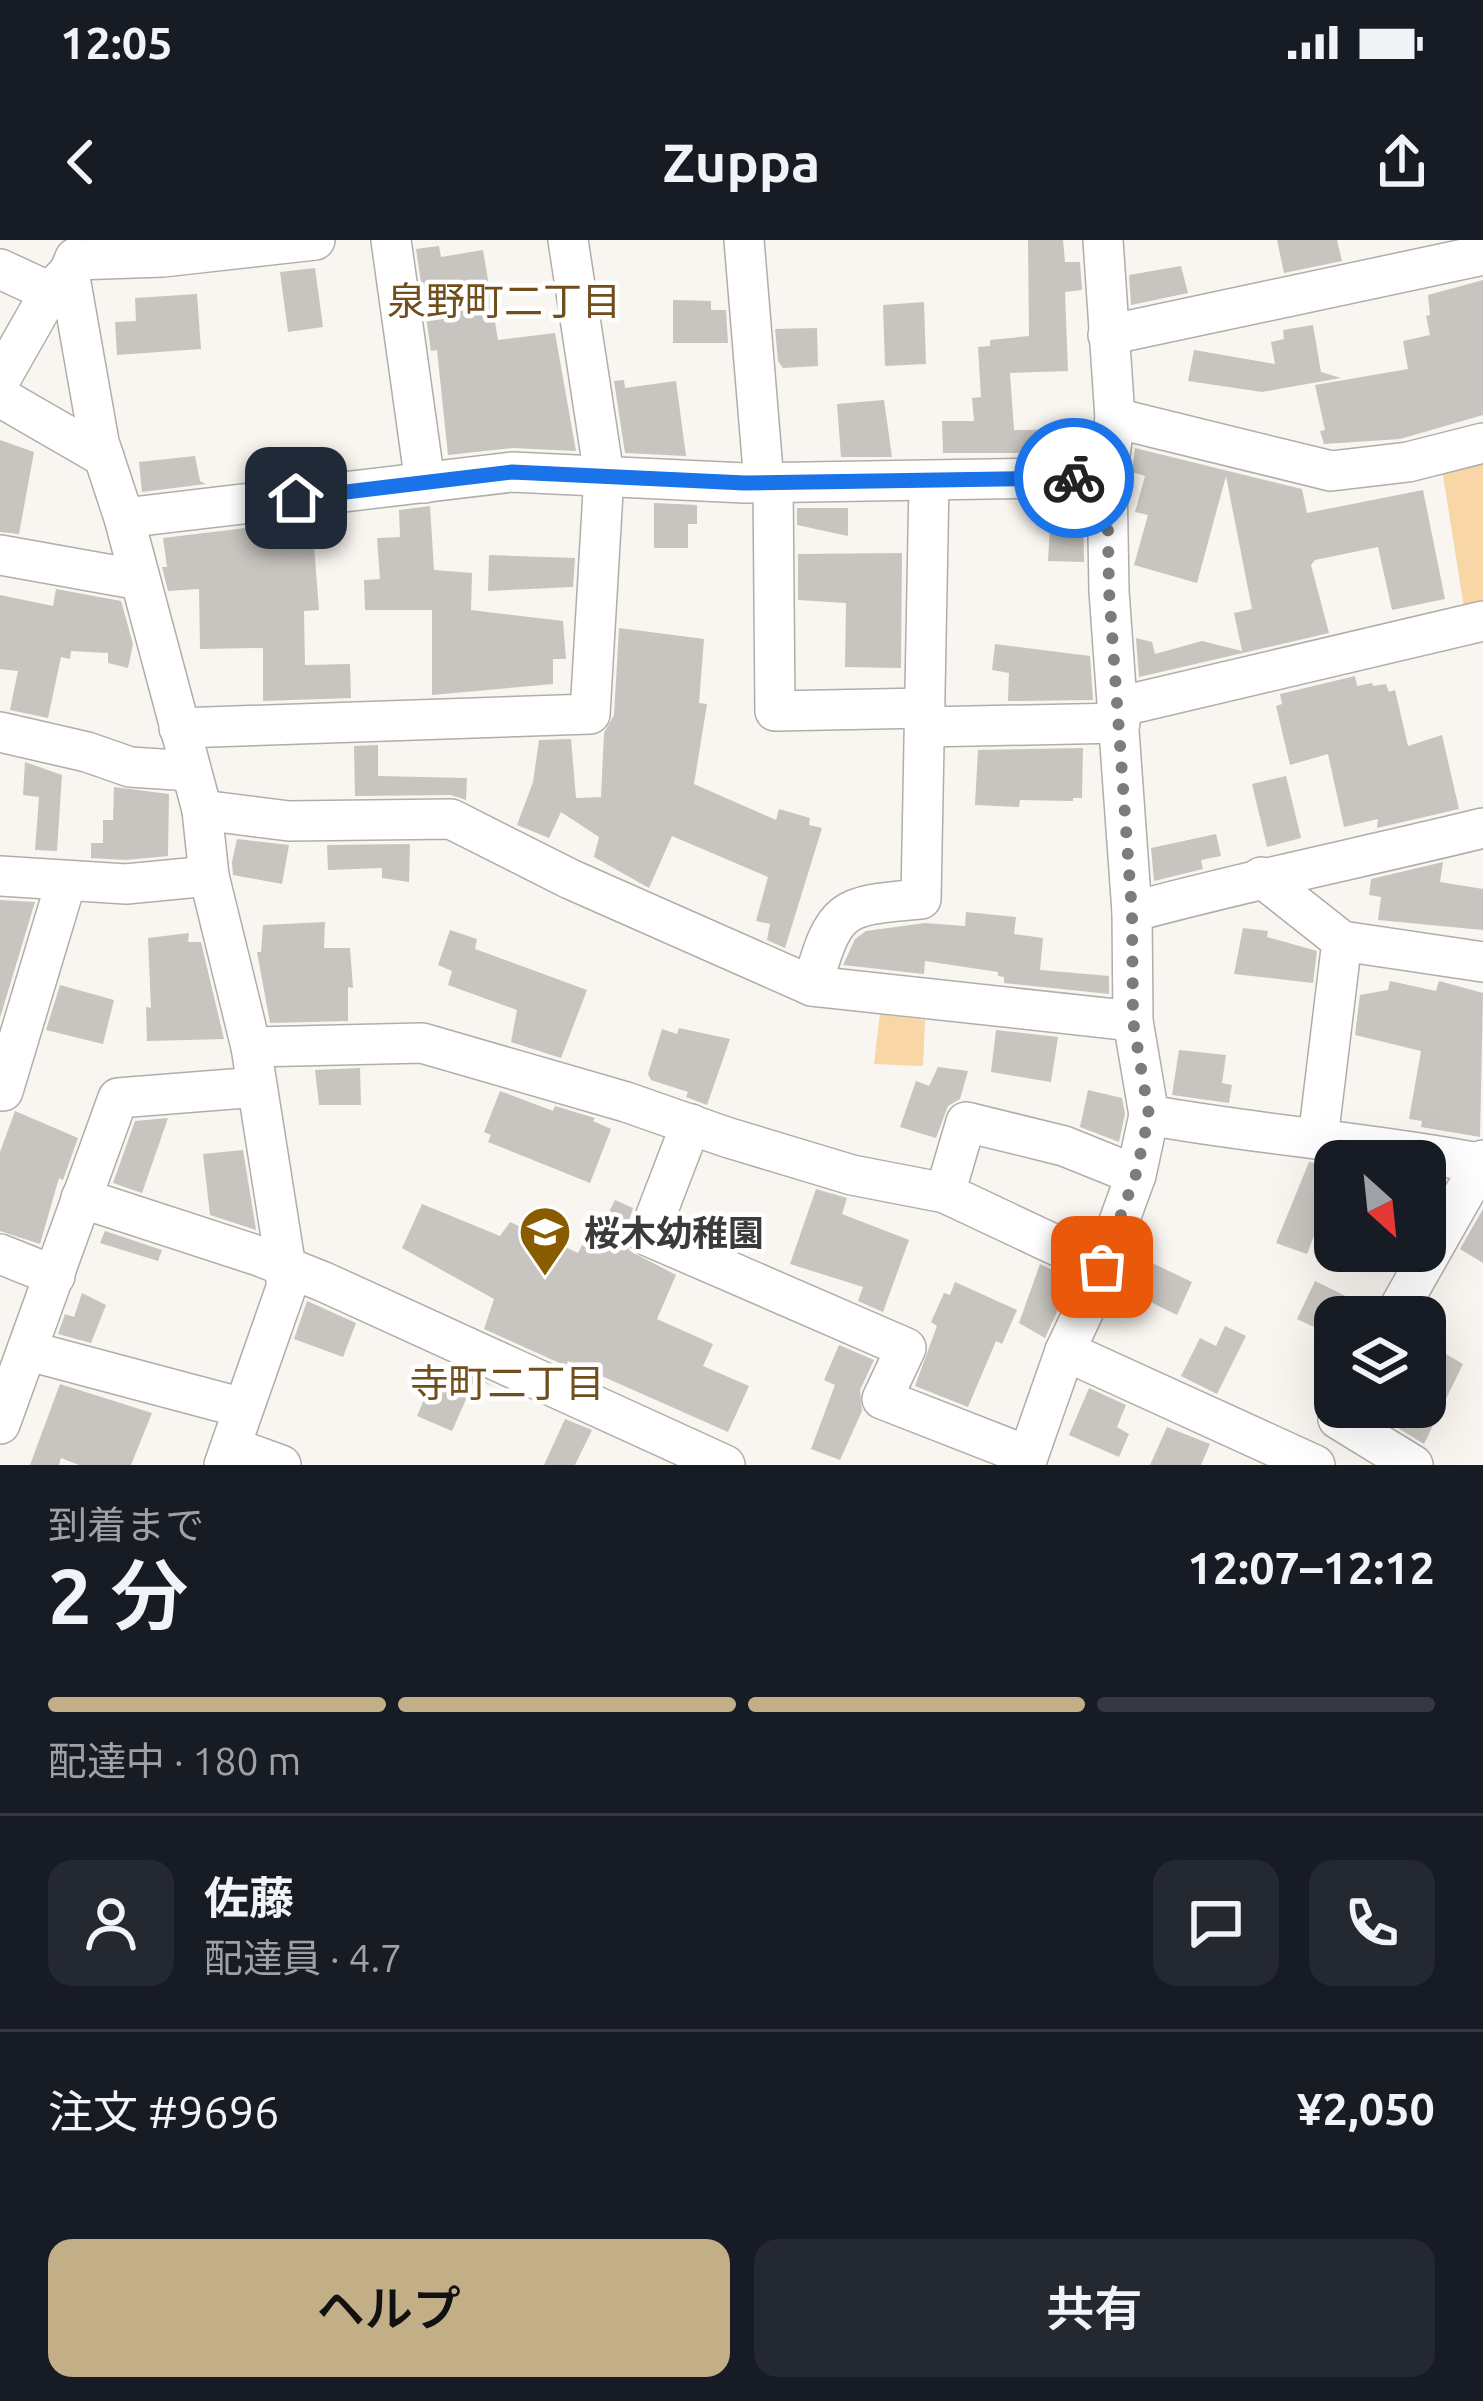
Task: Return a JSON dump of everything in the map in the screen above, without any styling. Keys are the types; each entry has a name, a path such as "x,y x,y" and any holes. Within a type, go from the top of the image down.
{"street":[{"path":"0,269 315,240"},
{"path":"392,240 424,483"},
{"path":"179,728 590,714 604,475 568,240"},
{"path":"744,240 768,483 775,710 925,718 1119,715 1483,622"},
{"path":"691,1124 648,1236 906,1348 882,1400 1026,1461 1136,1174 1149,1115 1133,1021 1132,913 1109,591 1107,477 1115,418 1103,240"},
{"path":"1108,335 1483,255"},
{"path":"0,380 67,266"},
{"path":"67,266 104,458 202,810 208,876 251,1047 286,1268 286,1288 228,1456 281,1465"},
{"path":"0,398 104,458"},
{"path":"1115,418 1330,471 1408,462 1483,443"},
{"path":"124,518 512,472 768,483 1107,477"},
{"path":"812,986 827,932 858,904 922,898 929,483"},
{"path":"0,555 140,580"},
{"path":"0,732 130,766 191,771"},
{"path":"202,810 290,820 451,819 570,879 812,986 1133,1021"},
{"path":"1132,913 1261,877 1483,828"},
{"path":"0,876 126,884 208,876"},
{"path":"1261,877 1342,940 1483,962"},
{"path":"0,1090 66,882"},
{"path":"1318,1139 1342,940"},
{"path":"251,1047 422,1043 852,1175 945,1193 1102,1267"},
{"path":"0,1424 118,1098 257,1087"},
{"path":"1149,1115 1245,1132 1481,1161 1406,1296"},
{"path":"945,1193 966,1122 1064,1145 1136,1174"},
{"path":"81,1198 286,1268 725,1465"},
{"path":"0,1254 55,1276"},
{"path":"29,1351 243,1408"},
{"path":"1065,1352 1316,1465"},
{"path":"1345,1434 1413,1465"}],"shaded area":[{"path":"1483,462 1483,611 1465,614 1442,469"},
{"path":"880,1014 925,1020 923,1066 874,1064"}],"building":[{"path":"1028,240 1063,240 1065,262 1080,262 1082,290 1065,292 1068,371 1010,373 1014,430 1089,429 1086,453 943,453 942,421 974,421 972,398 981,397 978,347 990,346 990,340 1029,336"},
{"path":"1277,240 1337,240 1342,261 1284,273"},
{"path":"439,246 441,257 483,250 498,340 555,333 576,451 513,448 448,455 437,350 431,351 416,249"},
{"path":"1181,266 1188,293 1131,305 1129,275"},
{"path":"315,268 323,327 288,332 280,272"},
{"path":"1483,280 1483,415 1400,439 1324,444 1315,385 1408,369 1403,341 1430,335 1428,295"},
{"path":"197,294 201,349 117,355 115,322 136,321 135,298"},
{"path":"673,300 711,301 711,310 726,310 728,343 673,343"},
{"path":"924,302 926,364 885,366 883,305"},
{"path":"1313,325 1321,372 1341,378 1262,392 1188,381 1194,350 1275,364 1271,342 1284,339 1283,330"},
{"path":"817,328 818,366 783,368 775,329"},
{"path":"624,380 625,388 676,381 686,456 625,453 614,381"},
{"path":"884,400 892,457 841,457 837,404"},
{"path":"0,440 34,452 19,534 0,532"},
{"path":"1135,448 1302,489 1307,513 1423,490 1445,599 1392,610 1378,547 1315,560 1311,565 1329,633 1139,677 1136,638 1152,642 1155,654 1202,641 1242,651 1234,613 1252,609 1226,476 1197,583 1134,565 1148,515 1135,512 1145,476 1132,472"},
{"path":"195,456 200,481 206,484 142,492 139,462"},
{"path":"1083,501 1084,562 1048,561 1051,508 1046,508 1047,502"},
{"path":"654,503 697,505 697,524 688,524 688,548 654,548"},
{"path":"430,506 434,570 472,573 471,610 563,621 566,659 553,659 553,684 432,695 432,610 365,610 364,580 380,579 377,538 400,537 399,510"},
{"path":"797,508 848,508 848,536 797,525"},
{"path":"312,520 319,610 304,611 305,665 350,664 351,698 263,701 263,648 200,649 199,589 168,591 162,567 167,567 163,538"},
{"path":"902,553 901,668 845,667 846,603 798,600 798,554"},
{"path":"489,555 575,558 573,587 488,591"},
{"path":"56,589 121,601 133,644 128,668 108,663 108,653 71,651 70,659 61,657 48,718 10,710 18,671 0,669 0,595 53,606"},
{"path":"619,628 704,639 699,703 707,704 694,784 776,820 779,809 810,818 809,825 822,828 785,948 767,940 770,924 756,921 768,877 672,836 649,888 594,857 599,837 561,812 549,838 517,825 533,782 539,740 571,739 576,798 601,797 604,733 614,715"},
{"path":"995,644 1090,656 1093,700 1008,701 1009,673 992,670"},
{"path":"1355,676 1357,686 1386,684 1389,692 1395,690 1408,746 1442,735 1459,809 1377,828 1378,819 1344,827 1328,754 1290,765 1276,706 1282,704 1280,694"},
{"path":"378,745 378,776 467,778 466,800 451,795 355,796 354,746"},
{"path":"1083,748 1082,798 1020,800 1019,807 975,805 978,750"},
{"path":"25,762 62,775 57,851 35,850 39,797 23,795"},
{"path":"1286,776 1301,838 1267,847 1252,784"},
{"path":"114,787 169,794 168,856 91,858 91,843 103,843 103,820 113,820"},
{"path":"1216,834 1221,856 1201,860 1203,869 1154,881 1151,848"},
{"path":"237,839 289,845 282,884 233,875"},
{"path":"410,844 409,882 382,878 382,868 328,870 327,845"},
{"path":"1443,862 1440,882 1483,889 1483,930 1378,920 1381,897 1369,895 1371,879"},
{"path":"0,900 35,902 0,1018"},
{"path":"966,912 1016,917 1014,934 1043,938 1040,970 1109,976 1109,994 1004,983 998,972 925,961 924,974 843,965 855,939 866,931 925,923 965,926"},
{"path":"325,922 324,948 350,948 353,988 348,987 348,1021 270,1023 257,952 261,952 263,925"},
{"path":"1243,928 1268,931 1267,937 1317,951 1313,983 1234,974"},
{"path":"450,930 477,939 475,949 587,990 561,1058 511,1042 517,1010 448,985 452,971 438,965"},
{"path":"189,933 188,942 201,942 224,1039 147,1041 146,1007 151,1008 148,938"},
{"path":"1390,981 1436,991 1439,981 1483,993 1480,1137 1421,1127 1422,1121 1409,1119 1421,1051 1355,1035 1360,995 1388,990"},
{"path":"60,985 114,1000 103,1044 46,1030"},
{"path":"679,1028 730,1039 707,1105 686,1097 688,1092 651,1080 648,1074 662,1029 677,1034"},
{"path":"996,1030 1058,1037 1051,1082 991,1072"},
{"path":"1179,1050 1226,1055 1222,1083 1232,1085 1229,1103 1172,1095"},
{"path":"938,1067 968,1071 960,1099 948,1106 936,1138 900,1127 916,1081 929,1086"},
{"path":"360,1068 361,1105 319,1105 315,1070"},
{"path":"1088,1090 1122,1098 1125,1114 1119,1142 1080,1127"},
{"path":"500,1091 553,1111 555,1106 595,1118 593,1121 611,1129 590,1183 488,1142 491,1135 484,1132"},
{"path":"15,1111 78,1138 63,1180 59,1178 40,1244 0,1231 0,1152"},
{"path":"168,1118 142,1193 113,1183 135,1121"},
{"path":"243,1150 256,1230 210,1215 203,1154"},
{"path":"1309,1162 1314,1163 1314,1236 1307,1254 1276,1243"},
{"path":"816,1189 847,1198 842,1214 909,1240 883,1312 858,1301 863,1287 790,1264"},
{"path":"615,1200 633,1208 624,1238 630,1251 676,1275 657,1319 713,1344 703,1366 749,1386 728,1432 484,1329 494,1299 402,1248 422,1204 500,1236 510,1222 578,1253 589,1232 597,1236"},
{"path":"1483,1209 1483,1263 1460,1249"},
{"path":"105,1231 162,1250 158,1261 100,1243"},
{"path":"1133,1254 1192,1282 1177,1315 1120,1287"},
{"path":"1040,1264 1072,1279 1045,1338 1019,1323"},
{"path":"1315,1281 1346,1296 1314,1296 1314,1327 1297,1319"},
{"path":"955,1282 1017,1310 1002,1344 996,1341 968,1407 915,1386 937,1326 931,1322 944,1293 950,1295"},
{"path":"82,1293 106,1305 91,1343 58,1334 65,1314 74,1317"},
{"path":"307,1301 356,1323 343,1357 294,1339"},
{"path":"1225,1326 1246,1336 1217,1394 1181,1376 1200,1338 1216,1346"},
{"path":"839,1345 874,1360 860,1390 862,1411 840,1460 811,1449 835,1385 824,1380"},
{"path":"1446,1354 1463,1364 1446,1399"},
{"path":"448,1365 496,1387 475,1379 452,1431 417,1416 430,1386 438,1389"},
{"path":"60,1384 152,1413 131,1465 79,1465 61,1458 59,1465 30,1465"},
{"path":"1089,1388 1126,1405 1117,1427 1129,1434 1119,1457 1069,1435"},
{"path":"565,1419 592,1430 575,1465 544,1465"},
{"path":"1167,1427 1210,1444 1201,1465 1150,1465"},
{"path":"1398,1428 1432,1428 1424,1444"}],"way so far":[{"path":"1074,478 1107,477 1109,591 1132,913 1133,1021 1149,1115 1136,1174 1102,1267"}],"place":[{"name":"桜木幼稚園","path":"545,1278"}],"district":[{"name":"泉野町二丁目","path":"504,300"},
{"name":"寺町二丁目","path":"507,1382"}],"route":[{"path":"296,498 512,472 745,483 1074,478"}]}
